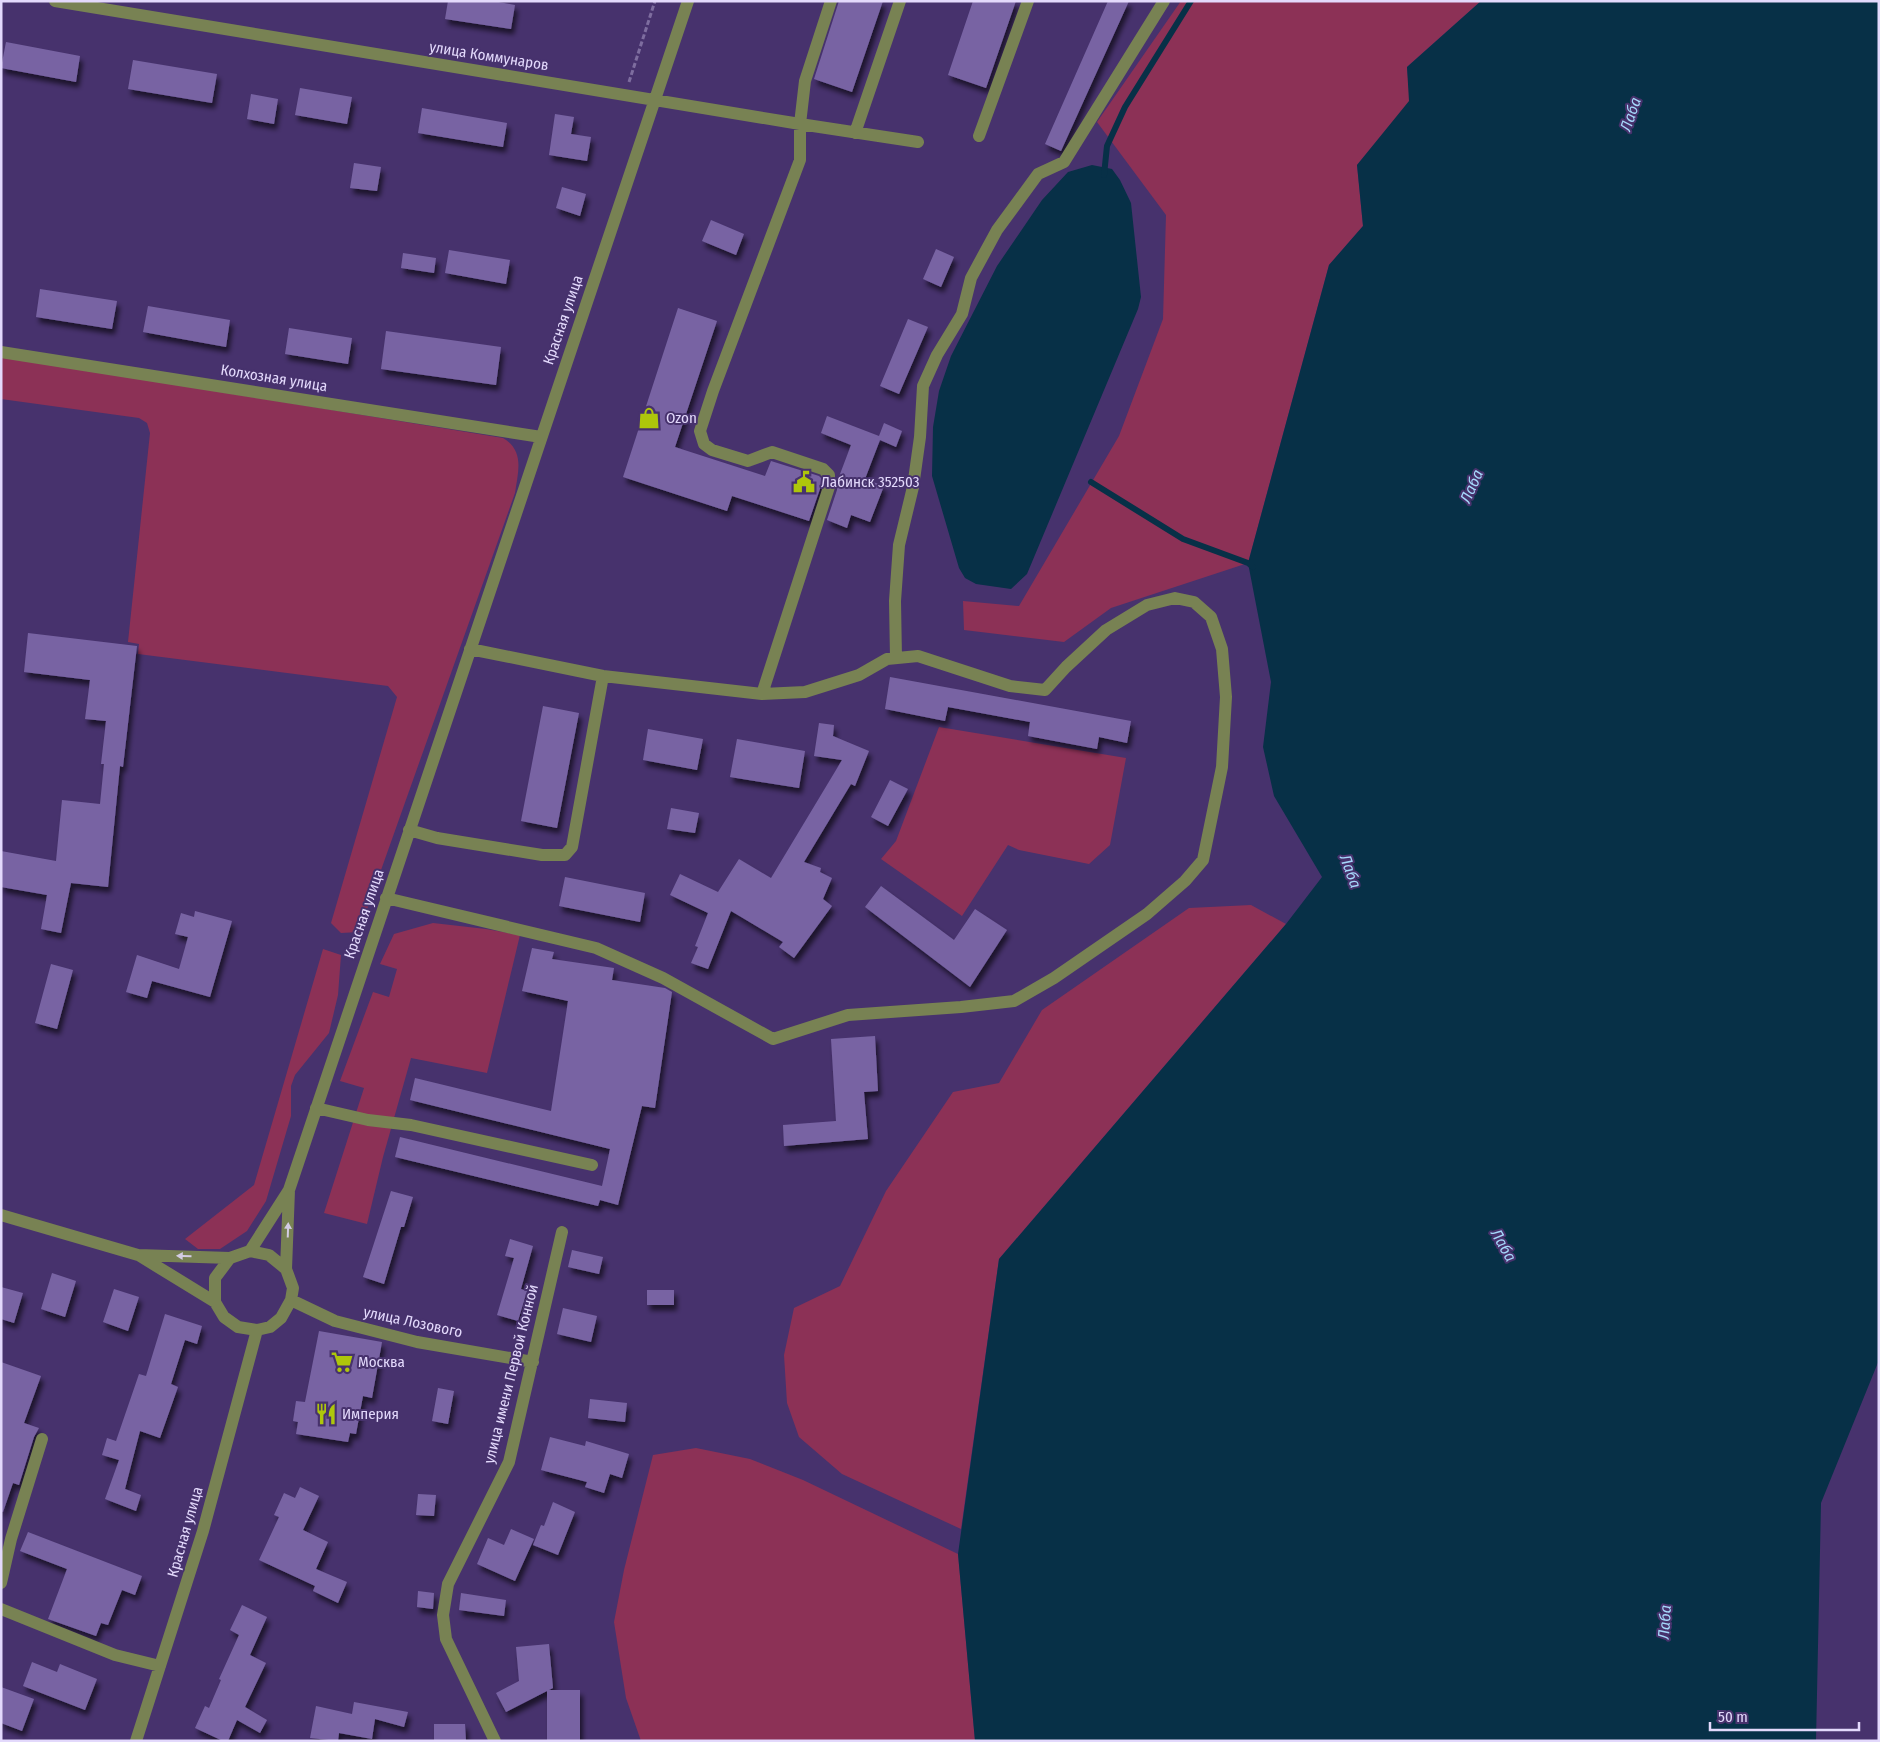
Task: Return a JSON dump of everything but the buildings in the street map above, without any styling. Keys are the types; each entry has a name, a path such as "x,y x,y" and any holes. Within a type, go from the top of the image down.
{"street":[{"name":"улица Коммунаров","path":"55,1 918,142"},
{"name":"Красная улица","path":"250,1251 289,1190 688,1"},
{"path":"762,694 828,487 829,475 823,469 772,452 748,461 712,450 704,444 700,431 713,391 800,160 800,124 805,81 831,1"},
{"path":"855,132 900,1"},
{"path":"979,136 1028,1"},
{"path":"896,658 895,600 899,545 913,487 920,437 923,386 937,355 962,314 970,278 997,230 1038,174 1064,162 1164,1"},
{"name":"Колхозная улица","path":"1,352 541,438"},
{"path":"386,898 596,948 663,978 773,1039 848,1015 961,1007 1014,1001 1054,978 1147,914 1186,881 1203,860 1222,767 1226,697 1222,649 1211,617 1194,602 1176,598 1147,605 1106,630 1045,690 1010,686 918,656 887,659 859,675 805,692 762,694 603,676 470,649"},
{"path":"409,830 437,838 542,855 565,855 572,847 603,676"},
{"path":"316,1108 368,1120 411,1125 592,1165"},
{"name":"Красная улица","path":"289,1190 286,1269 293,1288 291,1300"},
{"path":"1,1215 138,1255 230,1258 250,1251 269,1254 286,1269"},
{"name":"улица имени Первой Конной","path":"495,1741 446,1639 443,1615 448,1584 509,1462 562,1232"},
{"path":"138,1255 215,1302 224,1317 238,1327 258,1330 270,1327 281,1318 291,1300"},
{"path":"215,1302 215,1278 230,1258"},
{"name":"улица Лозового","path":"291,1300 335,1321 417,1342 533,1362"},
{"name":"Красная улица","path":"136,1741 204,1531 258,1330"},
{"path":"1,1583 11,1539 42,1439"},
{"path":"1,1609 116,1655 160,1666"}],"path":[{"path":"624,94 655,1"}],"shaded area":[{"path":"1181,1 1481,1 1407,67 1410,101 1357,165 1363,226 1329,265 1248,563 1111,608 1064,642 964,630 963,601 1019,606 1119,436 1163,319 1166,215 1097,122"},
{"path":"1,356 503,438 515,449 518,470 515,493 359,932 341,933 331,923 397,697 388,686 138,654 139,644 128,642 150,433 147,423 139,418 1,399"},
{"path":"939,727 1126,758 1110,845 1089,864 1019,850 1008,845 962,916 881,859 896,841"},
{"path":"1251,905 1286,924 999,1259 961,1529 842,1474 799,1437 787,1403 784,1355 794,1308 840,1286 886,1191 953,1092 999,1083 1042,1010 1189,908"},
{"path":"433,923 520,935 487,1073 411,1058 383,1157 367,1224 324,1213 364,1088 340,1081 373,992 389,997 397,969 380,964 394,934"},
{"path":"323,949 341,955 338,995 329,1033 295,1075 291,1086 291,1116 266,1201 247,1231 220,1249 198,1249 185,1239 254,1185"},
{"path":"696,1448 750,1459 803,1480 958,1554 975,1741 641,1741 626,1698 614,1622 624,1570 653,1455"}],"water":[{"name":"Лаба","path":"1481,1 1879,1 1879,1360 1821,1503 1816,1741 975,1741 958,1554 999,1259 1286,924 1322,877 1274,796 1263,747 1271,682 1248,563 1329,265 1363,226 1357,165 1409,101 1407,67"},
{"path":"1092,165 1112,169 1120,180 1131,203 1141,297 1138,309 1027,574 1011,589 976,584 965,578 959,568 932,476 933,427 939,391 951,356 997,266 1042,200 1068,172"}],"waterway":[{"path":"1104,175 1107,146 1125,107 1191,1"},
{"path":"1091,482 1183,539 1248,563 1253,567"}],"place":[{"name":"Ozon","path":"649,418"},
{"name":"Лабинск 352503","path":"804,482"},
{"name":"Москва","path":"342,1362"},
{"name":"Империя","path":"326,1414"}]}
